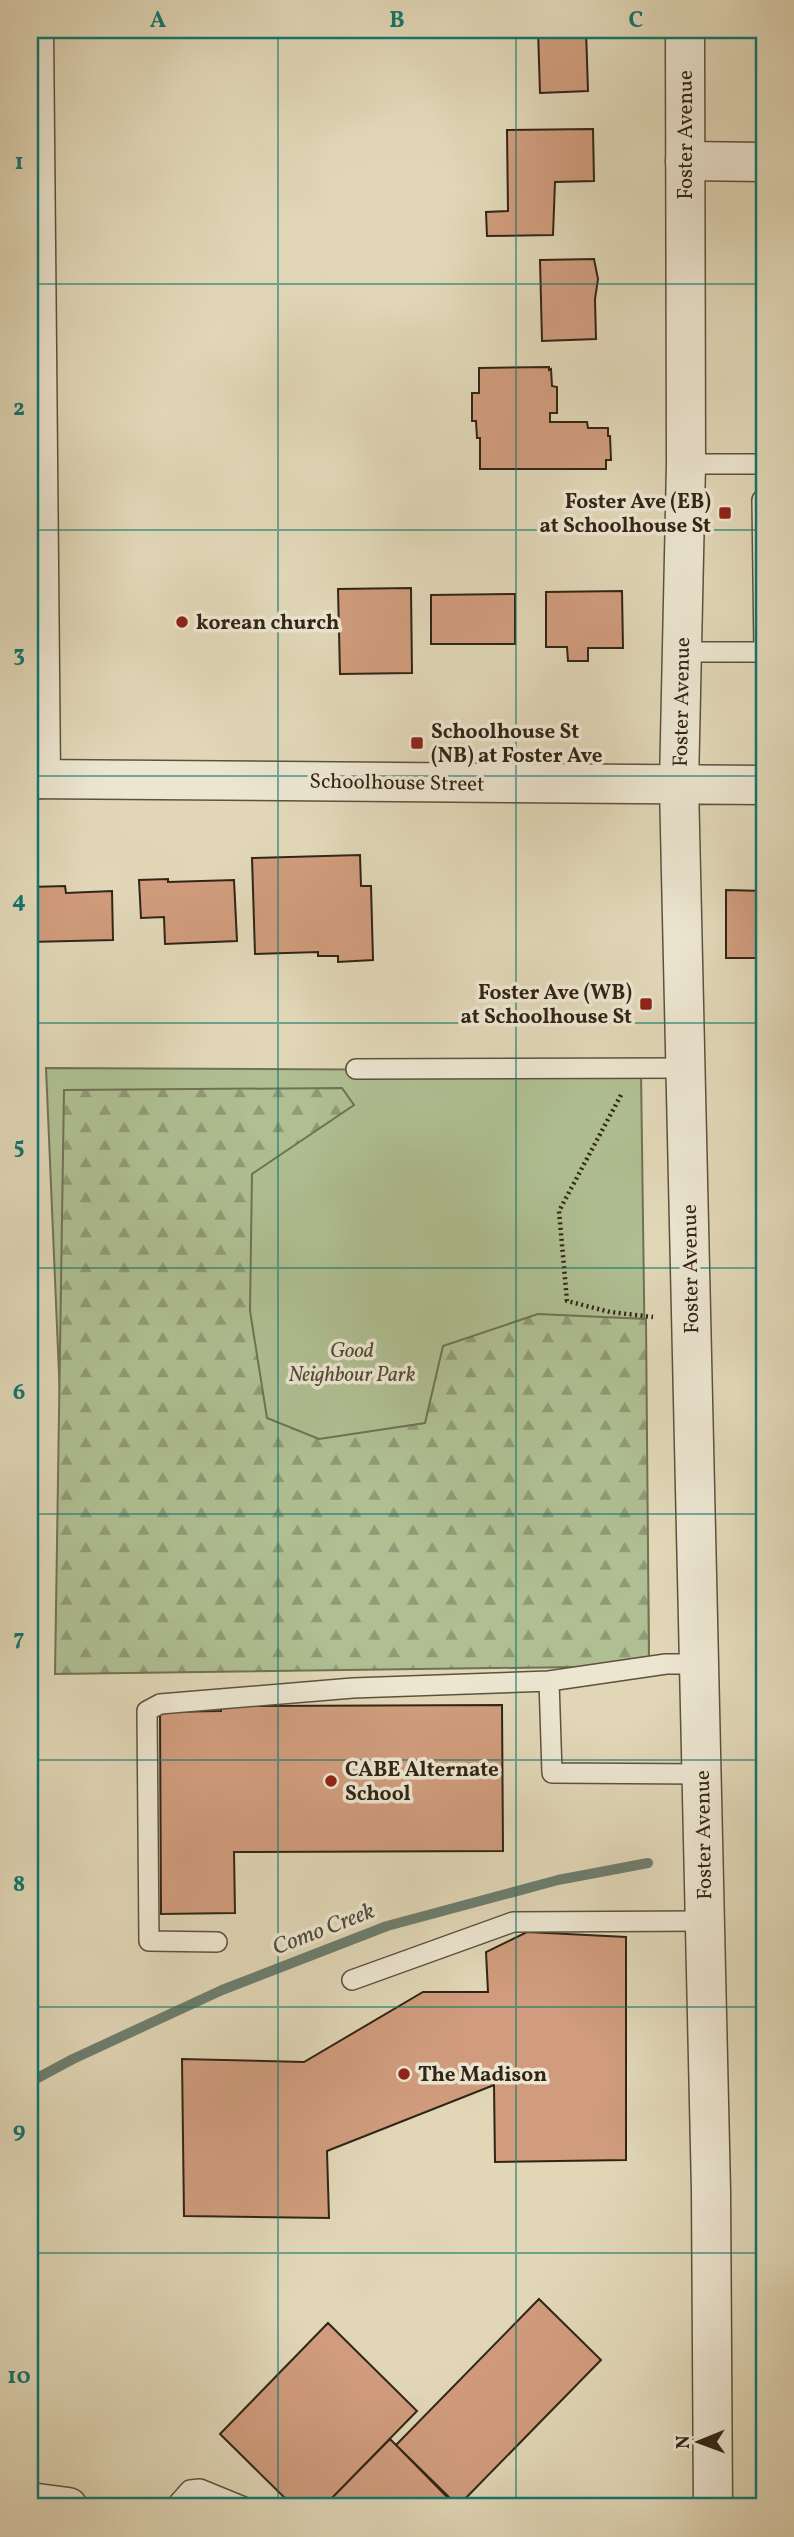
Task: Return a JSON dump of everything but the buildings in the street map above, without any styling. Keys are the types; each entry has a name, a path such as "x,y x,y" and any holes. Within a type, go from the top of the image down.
{"street":[{"path":"34,30 36,779"},
{"name":"Foster Avenue","path":"685,30 686,464 679,785 711,2191 713,2507"},
{"path":"685,161 764,162"},
{"name":"Schoolhouse Street","path":"36,779 764,785"},
{"path":"30,2502 68,2507"}],"lane":[{"path":"686,464 764,464"},
{"path":"682,652 764,652 762,500"},
{"path":"356,1069 686,1068"},
{"path":"217,1942 149,1941 147,1712 160,1704 340,1689 549,1681 666,1664 698,1664"},
{"path":"549,1681 552,1773 701,1774"},
{"path":"352,1980 513,1922 705,1921"},
{"path":"175,2507 190,2490 200,2489 244,2507"}],"path":[{"path":"648,1067 627,1082 559,1211 567,1301 610,1312 660,1318"}],"green space":[{"name":"Good Neighbour Park","path":"46,1068 641,1071 649,1666 71,1656"},
{"name":"Good Neighbour Park","path":"342,1088 354,1105 252,1174 250,1311 267,1418 319,1439 425,1423 443,1346 538,1314 646,1319 649,1666 55,1674 64,1090"}],"waterway":[{"name":"Como Creek","path":"30,2082 73,2059 222,1990 387,1926 558,1880 648,1863"}],"place":[{"name":"Foster Ave (EB) at Schoolhouse St","path":"725,513"},
{"name":"korean church","path":"182,622"},
{"name":"Schoolhouse St (NB) at Foster Ave","path":"417,743"},
{"name":"Foster Ave (WB) at Schoolhouse St","path":"646,1004"},
{"name":"CABE Alternate School","path":"331,1781"},
{"name":"The Madison","path":"404,2074"}]}
